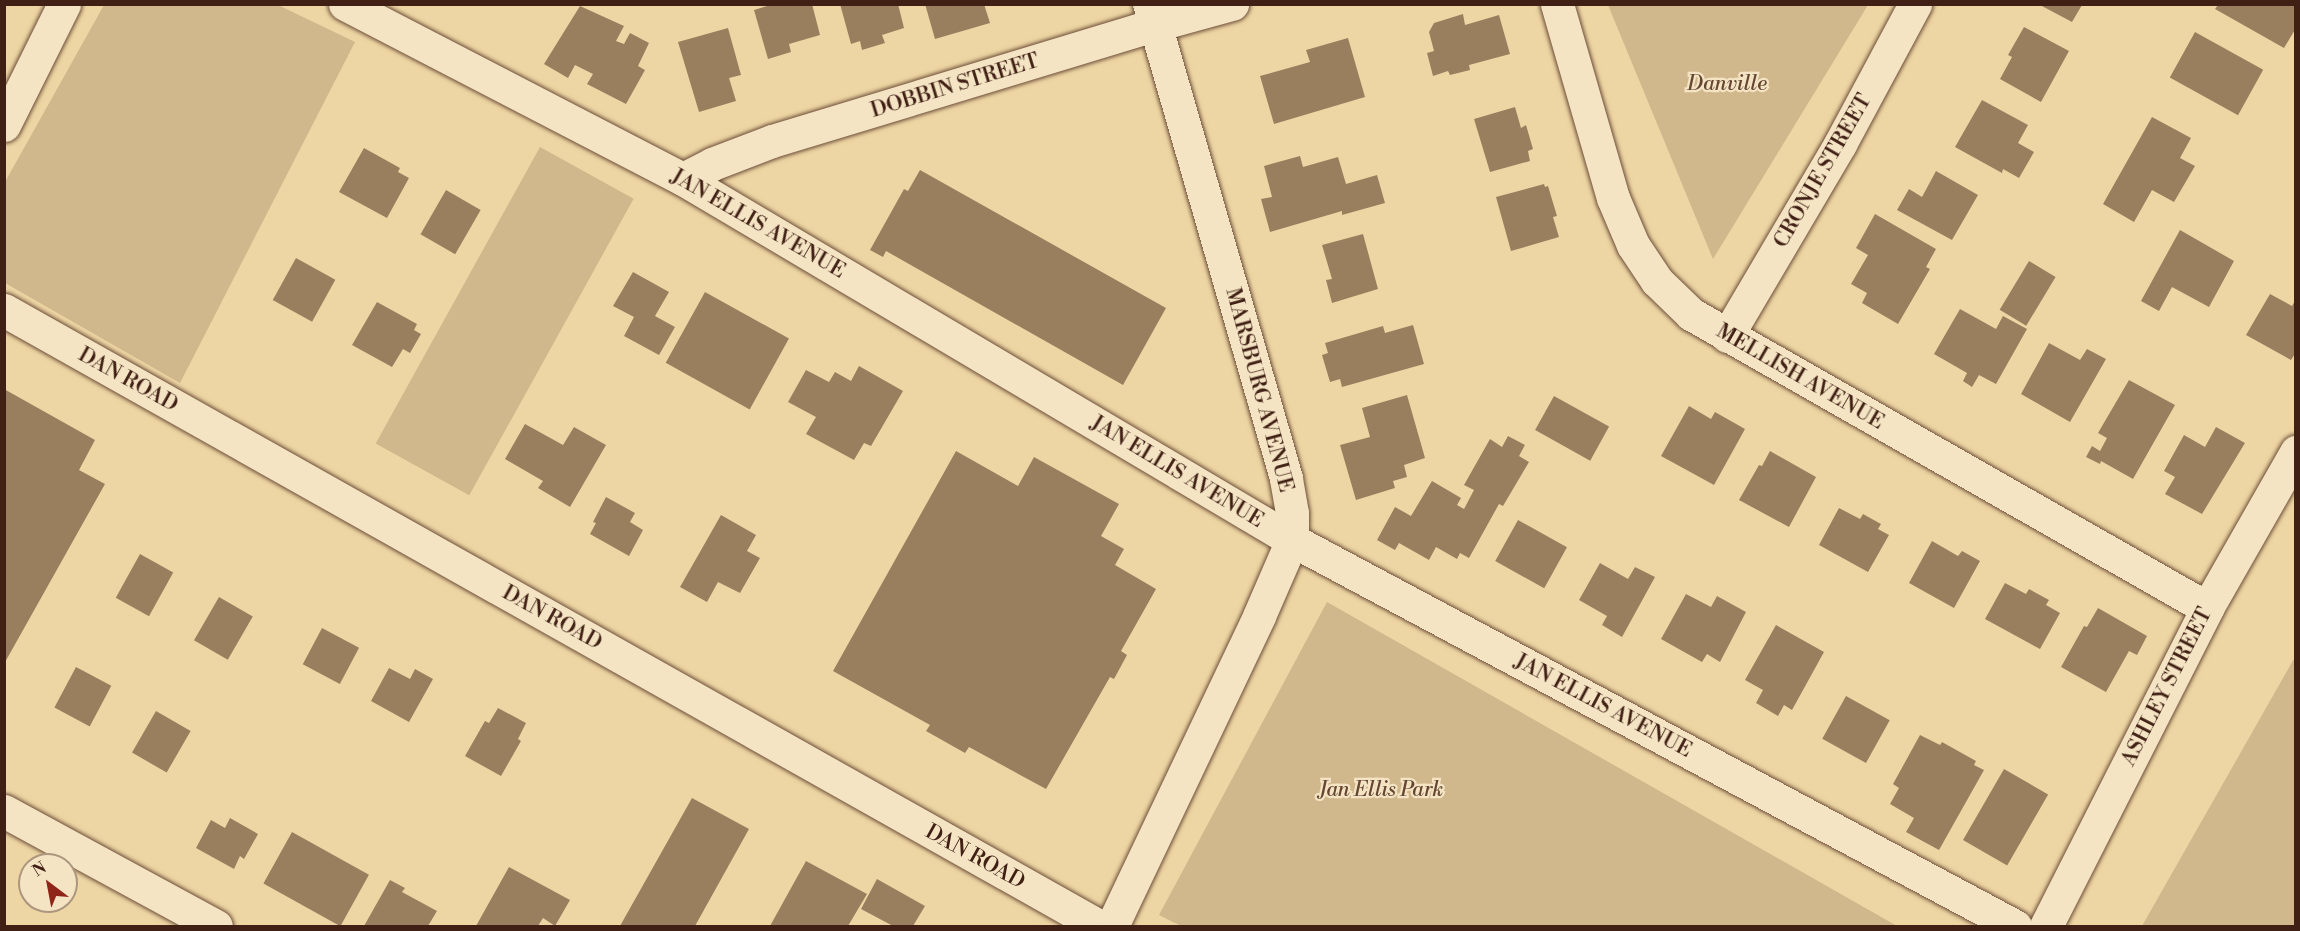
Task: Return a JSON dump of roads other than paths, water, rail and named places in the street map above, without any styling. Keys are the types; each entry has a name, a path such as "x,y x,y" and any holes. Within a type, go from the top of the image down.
{"street":[{"path":"4,125 64,4"},
{"name":"JAN ELLIS AVENUE","path":"345,4 683,179 1292,540 2015,927"},
{"name":"DOBBIN STREET","path":"683,179 712,164 772,141 1152,15 1232,4"},
{"name":"MELLISH AVENUE","path":"1557,4 1613,198 1633,245 1657,281 1691,314 2207,608"},
{"name":"CRONJE STREET","path":"1727,336 1840,144 1915,4"},
{"name":"MARSBURG AVENUE","path":"1112,927 1262,611 1292,540 1292,513 1286,478 1152,15"},
{"name":"DAN ROAD","path":"4,310 1098,927"},
{"name":"ASHLEY STREET","path":"2046,927 2207,608 2295,452"},
{"path":"4,811 216,927"}],"park label":[{"name":"Danville","path":"1727,84"},
{"name":"Jan Ellis Park","path":"1381,790"}]}
